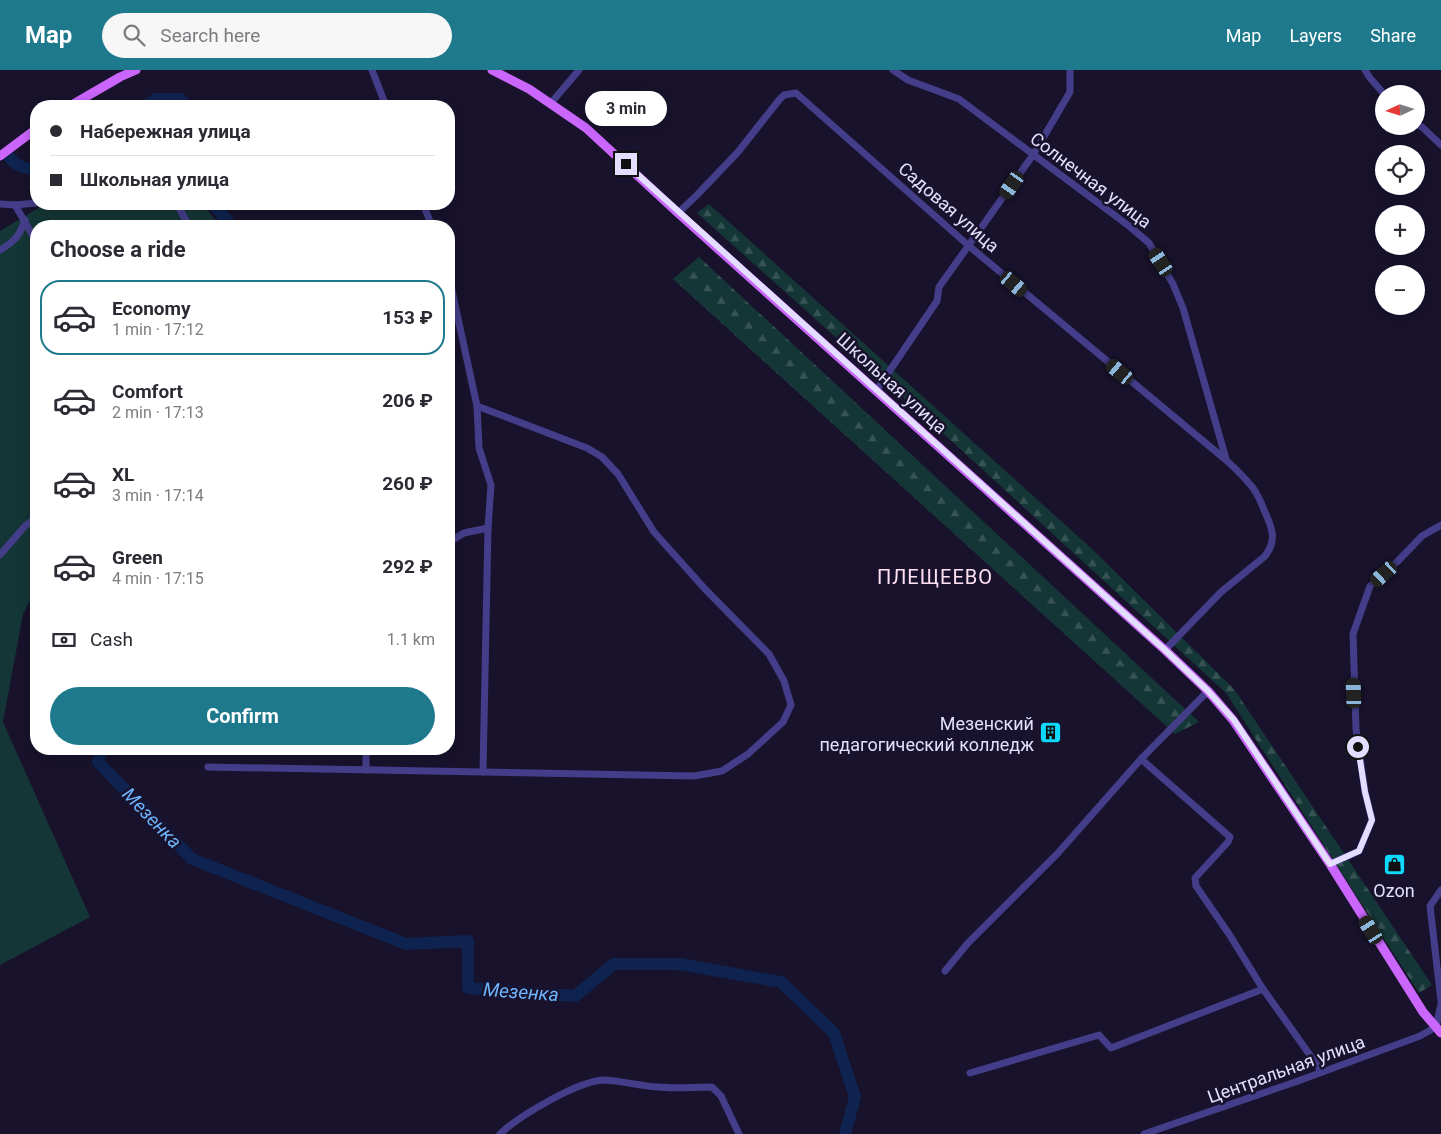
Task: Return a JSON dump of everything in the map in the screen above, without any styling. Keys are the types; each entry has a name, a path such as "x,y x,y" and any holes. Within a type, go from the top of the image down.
{"main road":[{"path":"80,100 136,70"},
{"name":"Школьная улица","path":"492,70 529,89 586,128 1165,650 1208,691 1234,720 1330,864 1423,1012 1438,1030"},
{"path":"0,156 30,134"}],"street":[{"path":"372,70 384,100"},
{"path":"551,103 579,70"},
{"name":"Солнечная улица","path":"893,70 908,80 959,98 1149,243 1173,284 1183,308 1226,460"},
{"path":"876,391 937,301 939,287 1033,155 1070,92 1070,70"},
{"path":"1365,70 1376,85"},
{"name":"Садовая улица","path":"678,212 698,195 738,152 779,100 784,95 796,93 969,246 1226,460 1244,477 1254,490 1268,518 1272,530 1270,550 1221,592 1165,650"},
{"path":"1425,130 1441,145"},
{"path":"0,204 30,204"},
{"path":"15,205 30,230"},
{"path":"0,250 20,235 24,220"},
{"path":"455,306 476,406 479,448 491,485 488,528 483,772"},
{"path":"208,767 694,776 722,771 748,754 783,722 791,705 784,681 769,654 705,590 654,532 618,474 602,457 587,448 476,406"},
{"path":"0,555 30,522"},
{"path":"1330,864 1359,851 1372,820 1365,792 1356,728 1353,634 1370,586 1422,536 1441,525"},
{"path":"455,538 464,533 488,528"},
{"path":"945,971 968,943 1058,853 1141,760 1208,691"},
{"path":"366,755 366,770"},
{"path":"1141,760 1230,837 1228,842 1195,878 1196,886 1263,989 1322,1072"},
{"path":"1438,1030 1441,1003 1430,906 1441,890"},
{"path":"970,1073 1098,1035 1111,1048 1263,989"},
{"name":"Центральная улица","path":"1144,1134 1163,1131 1438,1030"},
{"path":"500,1134 509,1125 543,1104 582,1085 603,1080 658,1088 712,1087 720,1096 738,1134"}],"green space":[{"path":"709,204 1091,548 1234,689 1432,985 1419,993 1226,693 946,436 697,213"},
{"path":"35,210 208,210 215,220 30,220 30,601 23,614 3,722 90,917 0,965 0,231"},
{"path":"699,257 1199,722 1175,734 673,279"}],"waterway":[{"name":"Мезенка","path":"154,100 181,100"},
{"name":"Мезенка","path":"9,157 21,167 30,168"},
{"name":"Мезенка","path":"218,210 227,220"},
{"name":"Мезенка","path":"100,755 98,762 192,859 406,944 468,941 468,988 575,996 614,964 679,964 781,982 834,1033 855,1097 845,1134"}],"place":[{"name":"Мезенский педагогический колледж","path":"1050,733"},
{"name":"Ozon","path":"1394,865"}],"district":[{"name":"ПЛЕЩЕЕВО","path":"935,577"}],"route":[{"path":"626,164 1165,650 1208,691 1234,720 1330,864 1359,851 1372,820 1365,792 1358,747"}]}
